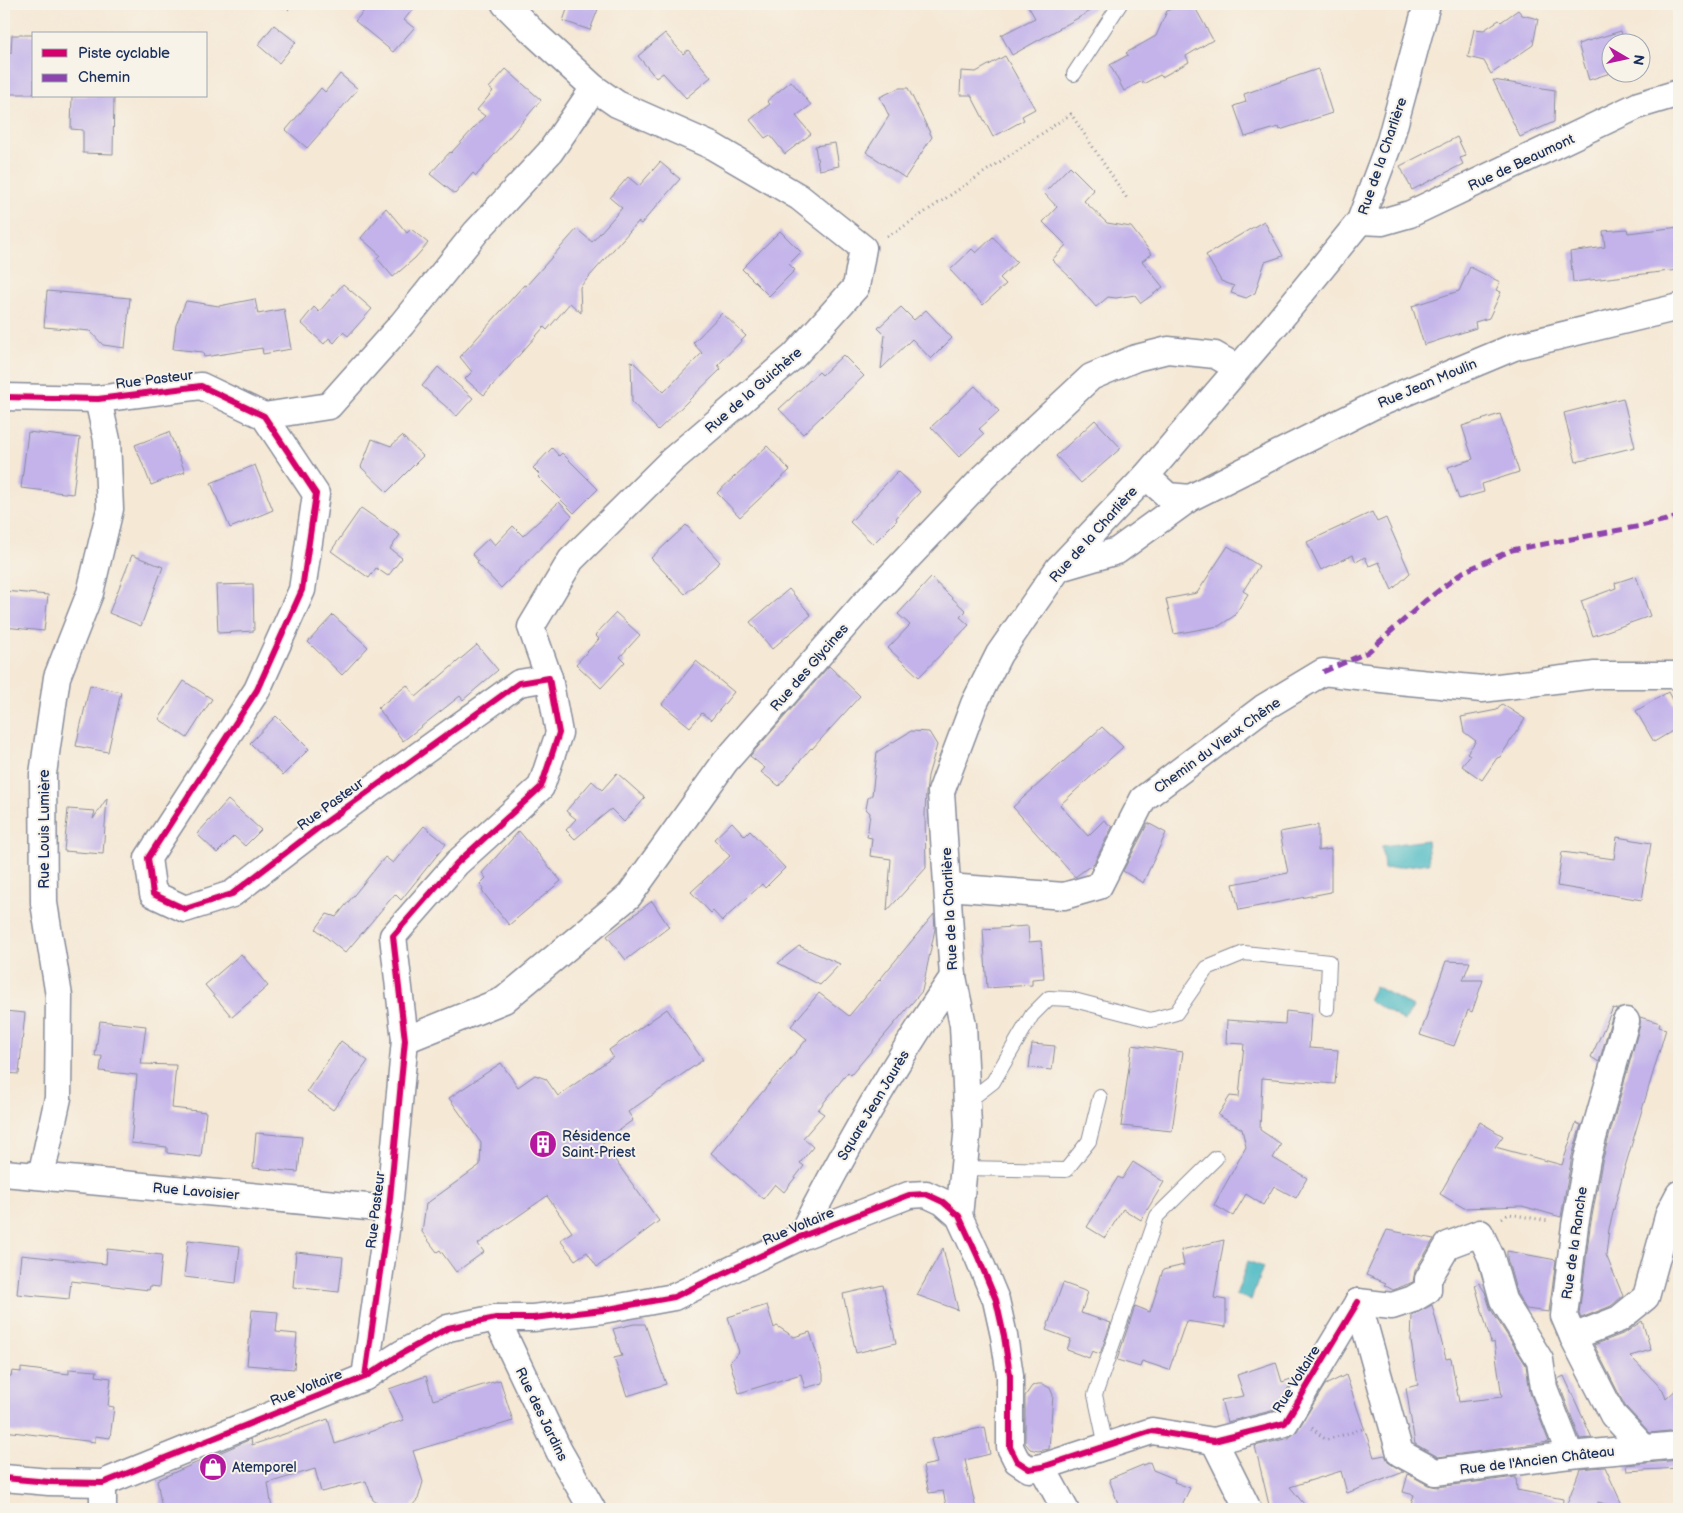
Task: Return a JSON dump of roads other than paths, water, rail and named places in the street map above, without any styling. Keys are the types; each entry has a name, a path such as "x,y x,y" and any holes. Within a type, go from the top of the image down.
{"street":[{"path":"264,416 330,406 402,324 476,232 550,152 594,88 505,4"},
{"name":"Rue de la Charlière","path":"959,1216 968,1126 963,1025 953,977 942,792 974,704 999,654 1058,568 1146,476 1278,323 1360,221 1390,141 1427,4"},
{"name":"Rue de la Guichère","path":"549,678 531,627 571,560 671,461 794,356 856,287 863,248 799,197 712,146 617,104 594,88"},
{"name":"Rue de Beaumont","path":"1360,221 1382,222 1410,214 1639,105 1679,92"},
{"name":"Rue Jean Moulin","path":"1058,568 1117,551 1190,498 1372,406 1514,347 1679,307"},
{"name":"Rue des Glycines","path":"406,1040 504,1000 629,896 725,762 863,605 985,476 1092,377 1136,358 1168,350 1215,355 1238,368"},
{"name":"Rue Pasteur","path":"4,397 98,399 201,386 264,416 316,494 302,590 257,690 148,858 153,894 185,909 232,894 322,825 519,683 549,678 560,733 541,787 457,863 394,936 406,1040 389,1209 365,1377"},
{"name":"Rue Louis Lumière","path":"41,1176 58,1098 59,996 44,903 43,774 57,677 90,593 110,509 107,440 98,399"},
{"path":"1146,476 1168,496 1190,498"},
{"name":"Chemin du Vieux Chêne","path":"948,887 1064,896 1099,886 1143,799 1263,708 1323,672 1482,689 1595,675 1679,675"},
{"name":"Square Jean Jaurès","path":"800,1237 831,1176 922,1022 953,977"},
{"name":"Rue de la Ranche","path":"1626,1021 1587,1159 1574,1226 1564,1316 1613,1415 1644,1448"},
{"name":"Rue Lavoisier","path":"4,1173 389,1209"},
{"name":"Rue Voltaire","path":"4,1478 48,1482 103,1483 365,1377 401,1354 448,1328 496,1318 533,1318 603,1310 674,1297 800,1237 909,1194 926,1194 943,1202 959,1216 996,1300 1010,1375 1010,1447 1017,1461 1029,1469 1042,1467 1152,1431 1214,1441 1285,1423 1358,1302"},
{"path":"1529,1342 1563,1353 1619,1319 1646,1297 1669,1213 1679,1194"},
{"path":"1358,1302 1392,1306 1413,1299 1428,1290 1428,1279 1448,1245 1480,1233 1491,1257 1503,1300 1540,1360 1544,1388 1570,1455"},
{"name":"Rue de l'Ancien Château","path":"1358,1302 1400,1453 1435,1472 1570,1455 1679,1446"},
{"name":"Rue des Jardins","path":"496,1318 560,1451 592,1509"},
{"path":"1214,1441 1248,1509"},
{"path":"1042,1467 1065,1509"},
{"path":"103,1483 103,1509"}],"lane":[{"path":"1074,74 1120,4"},
{"path":"967,1102 993,1082 1032,1015 1049,998 1070,999 1150,1020 1176,1013 1207,968 1244,953 1329,962 1328,1009"},
{"path":"964,1168 1066,1170 1089,1140 1100,1097"},
{"path":"1106,1446 1095,1395 1157,1216 1216,1158"}],"water":[{"path":"1427,840 1429,863 1384,869 1382,846"},
{"path":"1375,986 1413,1007 1405,1021 1368,1000"},
{"path":"1248,1261 1263,1267 1251,1300 1236,1295"}],"place":[{"name":"Résidence Saint-Priest","path":"543,1144"},
{"name":"Atemporel","path":"213,1467"}]}
